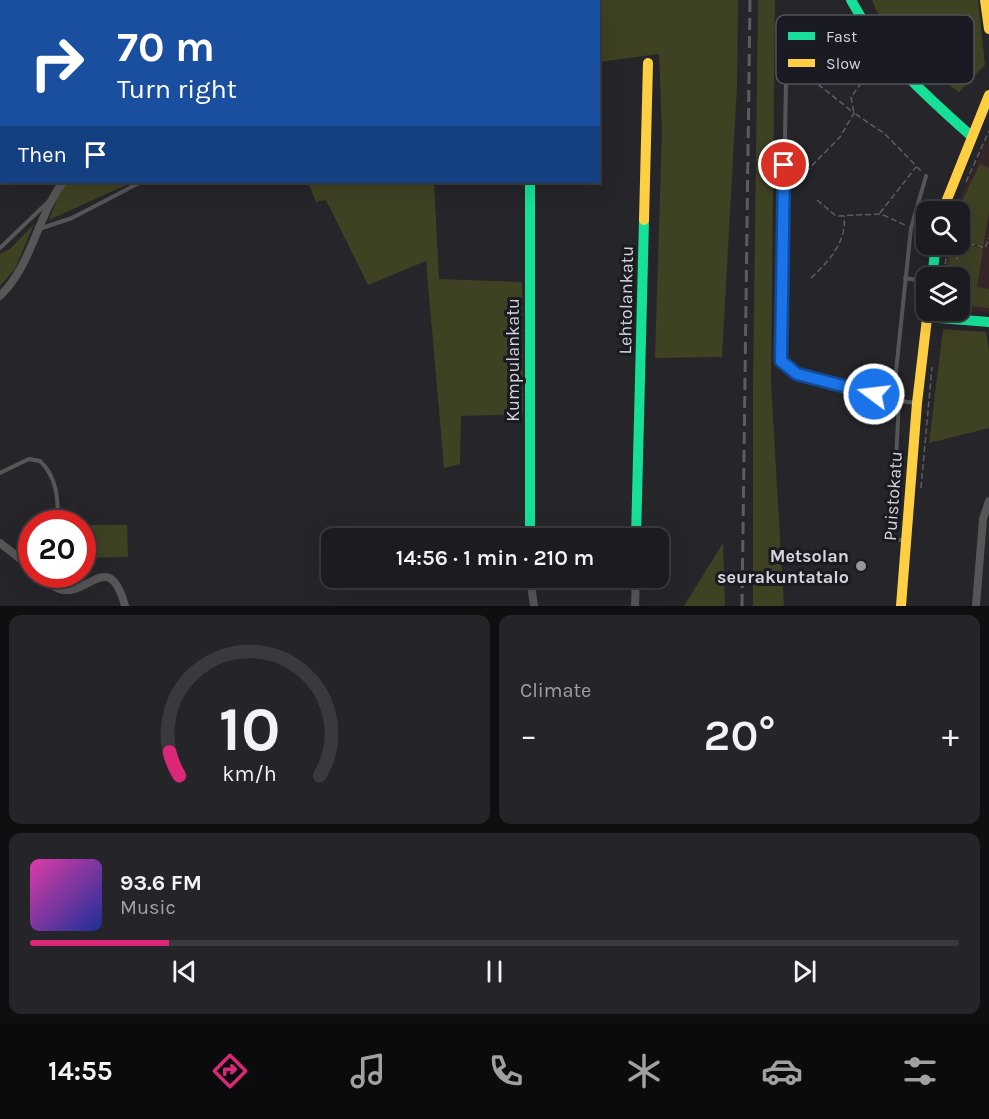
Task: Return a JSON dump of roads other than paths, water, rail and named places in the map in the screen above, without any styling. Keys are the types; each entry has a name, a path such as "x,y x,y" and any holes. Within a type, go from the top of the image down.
{"street":[{"path":"850,0 859,15"},
{"path":"985,0 989,29"},
{"name":"Lehtolankatu","path":"636,528 648,63"},
{"path":"916,84 970,135"},
{"path":"946,201 970,135 989,95"},
{"path":"0,296 21,269 51,198 62,183"},
{"name":"Kumpulankatu","path":"530,183 530,528"},
{"path":"970,320 989,322"},
{"name":"Puistokatu","path":"901,606 916,403 926,321"},
{"path":"976,606 982,519 989,501"},
{"path":"0,543 18,557"},
{"path":"60,589 68,589 99,578 109,578 119,585 125,606"},
{"path":"531,588 534,606"},
{"path":"635,606 636,588"}],"lane":[{"path":"786,84 781,361 797,374 893,400 916,403"},
{"path":"893,400 911,228 926,176"},
{"path":"38,229 72,218 139,183"},
{"path":"0,249 51,198"},
{"path":"905,278 916,280"},
{"path":"899,400 892,540 906,540"},
{"path":"0,472 30,459 40,461 53,480 58,498 58,510"}],"railway":[{"path":"742,606 750,0"}],"place":[{"name":"Metsolan seurakuntatalo","path":"861,566"}]}
